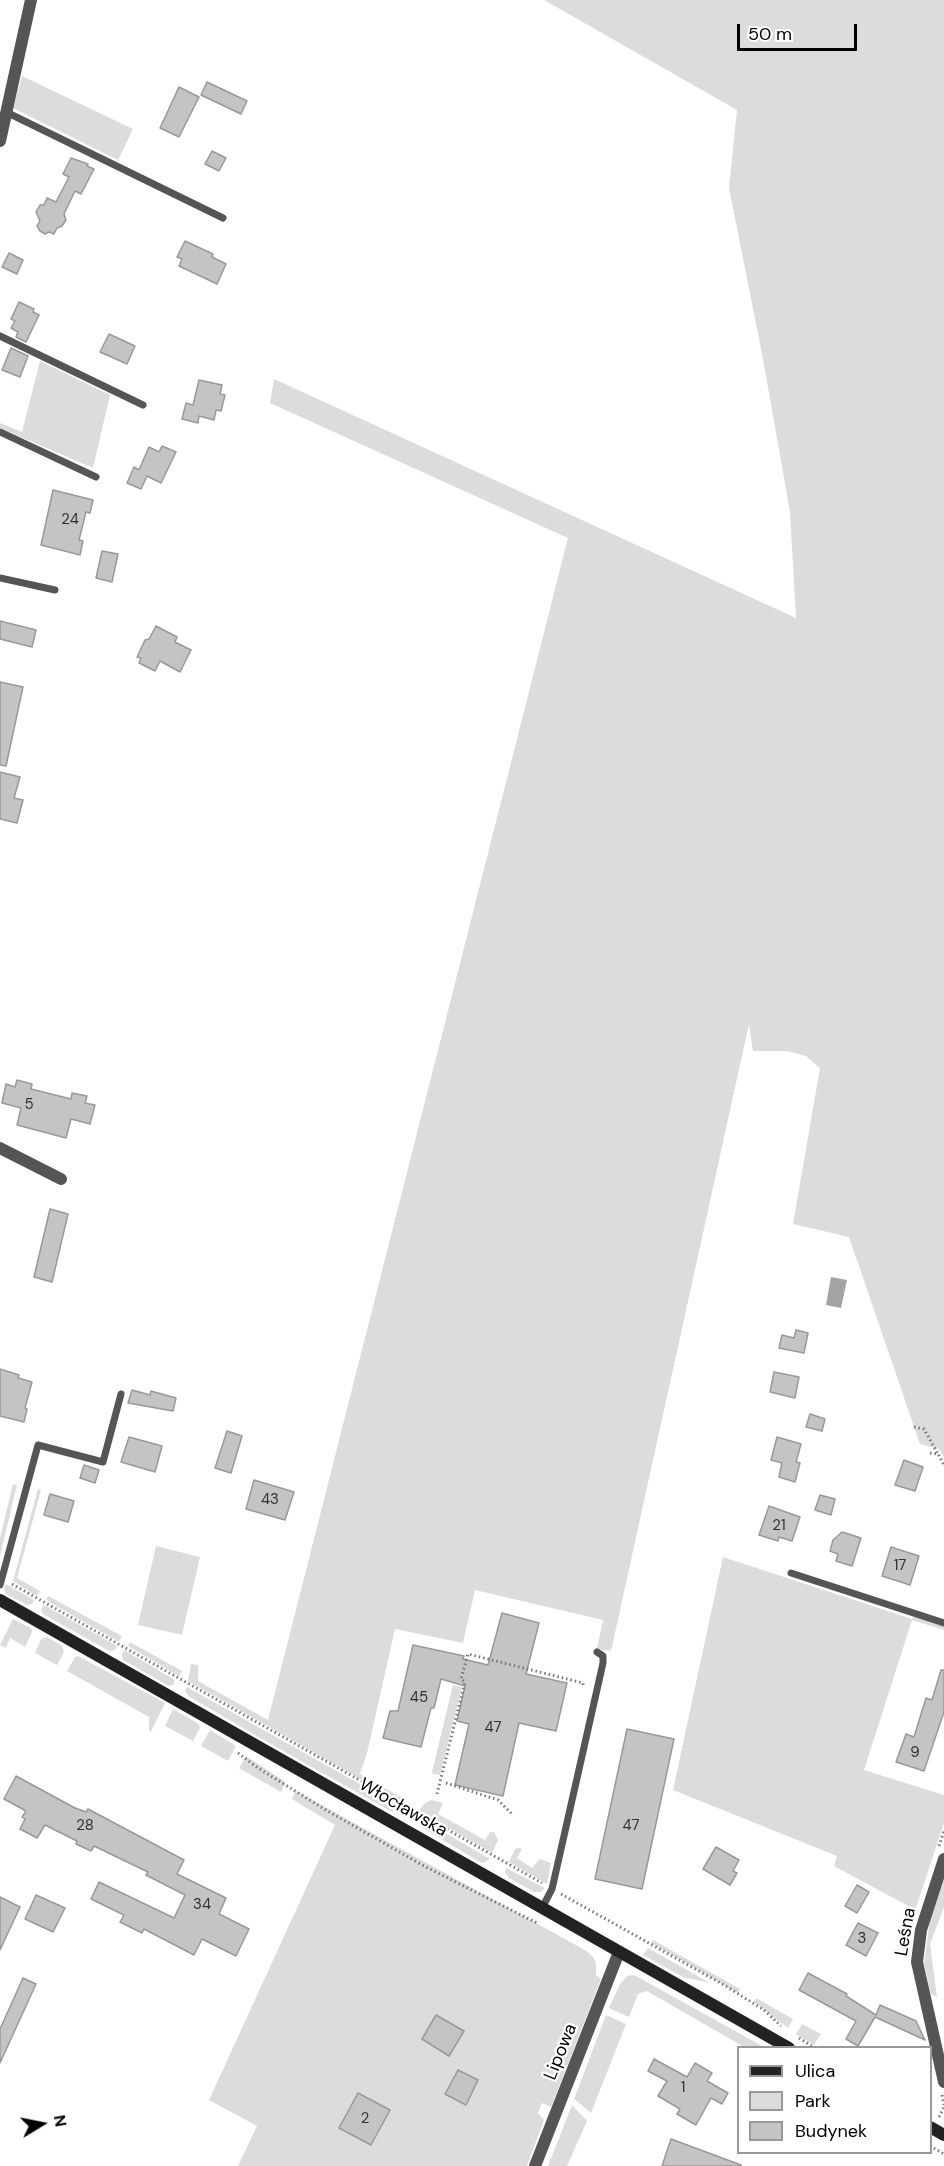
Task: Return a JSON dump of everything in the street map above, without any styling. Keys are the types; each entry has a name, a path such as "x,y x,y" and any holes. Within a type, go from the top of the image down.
{"main road":[{"name":"Włocławska","path":"0,1600 785,2046"},
{"path":"934,2123 944,2135"}],"street":[{"path":"0,141 31,0"},
{"path":"0,1148 61,1179"},
{"name":"Leśna","path":"944,1859 921,1930 917,1962 944,2082"},
{"name":"Lipowa","path":"535,2166 620,1952"}],"lane":[{"path":"6,112 223,219"},
{"path":"0,336 143,405"},
{"path":"0,432 96,477"},
{"path":"0,578 55,590"},
{"path":"1,1582 38,1446 103,1462 121,1394"},
{"path":"791,1573 944,1623"},
{"path":"542,1908 552,1889 603,1663 603,1656 597,1652"}],"path":[{"path":"914,1427 924,1429 944,1465"},
{"path":"930,1453 938,1454"},
{"path":"1,1582 724,1985 764,2010 784,2028"},
{"path":"437,1794 465,1682 461,1679 468,1654 583,1683 583,1686"},
{"path":"233,1749 283,1784 414,1861 539,1924"},
{"path":"446,1783 498,1800 513,1815"},
{"path":"791,2034 812,2046"},
{"path":"934,2123 944,2107"}],"green space":[{"path":"544,0 944,0 944,1457 939,1449 920,1444 849,1237 793,1224 820,1068 806,1056 787,1051 753,1051 749,1024 611,1651 597,1649 603,1620 475,1590 463,1643 395,1629 367,1753 360,1774 404,1799 401,1802 188,1681 191,1664 198,1665 198,1681 268,1720 568,538 270,403 274,379 796,618 790,512 729,188 737,110"},
{"path":"22,76 133,129 118,160 13,108"},
{"path":"40,361 110,395 93,468 0,428 0,423 22,432"},
{"path":"13,1484 17,1485 0,1556 0,1538"},
{"path":"38,1489 41,1490 17,1578 40,1591 37,1596 13,1581"},
{"path":"156,1546 200,1557 182,1635 138,1625"},
{"path":"723,1557 912,1619 913,1616 944,1626 944,1630 912,1620 864,1770 944,1795 944,1823 908,1932 905,1932 912,1908 834,1866 837,1856 673,1790"},
{"path":"6,1584 34,1600 32,1604 27,1605 6,1594 4,1588"},
{"path":"48,1596 122,1636 119,1642 46,1600"},
{"path":"44,1605 117,1646 115,1650 109,1651 43,1614 41,1609"},
{"path":"13,1619 32,1629 25,1647 10,1638 6,1648 0,1645"},
{"path":"47,1637 62,1646 64,1652 57,1665 35,1653 41,1639"},
{"path":"130,1642 182,1671 179,1676 128,1646"},
{"path":"124,1650 175,1680 173,1685 169,1686 123,1660"},
{"path":"78,1656 165,1703 151,1732 149,1731 149,1717 67,1671 75,1657"},
{"path":"453,1685 462,1687 440,1775 433,1774 432,1772"},
{"path":"187,1687 399,1806 392,1812 188,1696 185,1690"},
{"path":"173,1709 199,1724 200,1728 193,1741 165,1726"},
{"path":"210,1730 236,1746 228,1761 201,1746"},
{"path":"246,1756 284,1781 281,1792 239,1768"},
{"path":"296,1791 585,1950 593,1957 596,1963 596,1975 601,1979 551,2107 542,2103 538,2113 544,2120 527,2166 238,2166 257,2126 209,2100 335,1825 292,1799"},
{"path":"431,1800 443,1803 438,1814 485,1840 490,1832 494,1832 498,1840 492,1853 419,1811"},
{"path":"418,1817 490,1859 483,1863 480,1862 421,1827"},
{"path":"515,1849 522,1849 517,1858 532,1868 540,1859 551,1863 547,1884 509,1862"},
{"path":"506,1868 545,1888 541,1892 534,1892 509,1878 505,1872"},
{"path":"944,1879 944,1907 930,1944 937,1997 931,1994 924,1963 930,1920"},
{"path":"653,1940 740,1989 738,1993 651,1943"},
{"path":"648,1948 710,1983 683,1977 643,1955"},
{"path":"627,1976 636,1976 762,2046 742,2046 647,1991 638,1994 629,2017 609,2008 620,1984"},
{"path":"756,1998 793,2019 788,2028 754,2002"},
{"path":"606,2015 626,2024 591,2113 574,2099"},
{"path":"802,2024 821,2034 814,2045 796,2034"},
{"path":"572,2105 587,2121 567,2166 548,2166"}],"shaded area":[{"path":"831,1277 847,1280 841,1308 826,1305"}],"building":[{"path":"207,82 247,101 241,114 201,95"},
{"path":"179,87 199,97 179,137 160,128"},
{"path":"212,151 226,158 219,171 205,164"},
{"path":"71,158 88,164 87,166 94,169 81,194 75,191 64,214 66,220 62,226 57,228 54,234 49,232 45,234 37,226 40,221 36,212 40,205 44,205 47,198 56,202 69,177 63,174"},
{"path":"185,241 213,254 212,257 226,264 217,284 179,266 182,259 177,257"},
{"path":"9,253 23,260 17,274 2,267"},
{"path":"19,302 34,309 33,312 39,315 26,342 16,337 18,332 11,328 15,321 11,319"},
{"path":"109,334 135,346 127,364 100,352"},
{"path":"11,348 28,356 20,377 2,370"},
{"path":"199,380 222,385 220,394 225,395 221,411 216,410 214,420 199,416 198,423 182,419 186,403 193,405"},
{"path":"162,446 176,452 161,483 147,476 141,489 127,483 134,467 139,470 149,447 159,452"},
{"path":"53,490 93,500 90,513 86,512 79,540 83,541 80,555 41,545"},
{"path":"102,551 118,554 112,582 96,578"},
{"path":"0,621 36,630 32,647 0,639"},
{"path":"156,626 177,637 175,642 191,650 180,672 160,661 155,671 139,663 141,658 137,657 145,640 149,639"},
{"path":"0,682 23,687 6,766 0,765"},
{"path":"0,772 20,777 14,798 23,800 17,823 0,819"},
{"path":"17,1080 32,1084 31,1089 71,1099 72,1093 87,1096 85,1103 95,1105 90,1124 71,1119 66,1138 17,1125 21,1108 2,1103 6,1084 15,1087"},
{"path":"50,1209 68,1214 52,1282 34,1277"},
{"path":"796,1330 808,1333 804,1353 779,1348 782,1335 794,1338"},
{"path":"0,1369 32,1382 24,1422 0,1416"},
{"path":"774,1372 799,1377 795,1398 770,1392"},
{"path":"132,1390 150,1395 151,1391 176,1398 173,1411 128,1403"},
{"path":"810,1414 825,1419 822,1431 806,1427"},
{"path":"227,1431 242,1436 231,1473 215,1468"},
{"path":"129,1437 162,1446 155,1472 121,1462"},
{"path":"777,1437 801,1444 796,1462 800,1463 795,1482 779,1477 782,1463 771,1460"},
{"path":"904,1460 923,1467 915,1491 895,1485"},
{"path":"84,1465 99,1470 95,1483 80,1478"},
{"path":"254,1480 294,1492 285,1520 246,1509"},
{"path":"50,1494 74,1501 68,1522 44,1515"},
{"path":"820,1495 835,1499 831,1515 815,1510"},
{"path":"769,1506 800,1517 792,1541 779,1537 778,1541 759,1535"},
{"path":"842,1532 861,1538 852,1566 836,1561 838,1554 830,1551 833,1540"},
{"path":"891,1547 919,1556 910,1585 882,1576"},
{"path":"502,1613 539,1623 526,1674 567,1683 556,1731 519,1723 503,1796 455,1785 469,1724 457,1721 465,1686 441,1679 421,1747 383,1738 390,1711 398,1711 413,1645 464,1656 463,1659 488,1665"},
{"path":"941,1670 944,1670 944,1712 924,1771 896,1762 906,1734 914,1737 926,1698 932,1700"},
{"path":"627,1729 674,1739 642,1889 595,1879"},
{"path":"16,1776 75,1808 86,1812 88,1809 184,1860 177,1874 226,1898 219,1914 249,1929 236,1956 202,1939 194,1955 144,1929 142,1933 120,1922 124,1915 91,1899 99,1882 174,1918 185,1895 146,1875 148,1872 94,1846 91,1851 76,1844 77,1841 45,1825 37,1838 20,1829 25,1819 22,1817 26,1811 4,1799"},
{"path":"716,1847 739,1860 733,1871 737,1873 730,1885 703,1869"},
{"path":"857,1885 869,1892 857,1913 845,1906"},
{"path":"36,1895 65,1908 53,1932 25,1919"},
{"path":"0,1897 20,1907 0,1950"},
{"path":"858,1923 878,1933 866,1956 846,1945"},
{"path":"808,1973 847,1994 846,1996 876,2015 880,2005 916,2021 925,2040 875,2017 858,2046 846,2039 856,2021 799,1990"},
{"path":"23,1978 36,1984 0,2063 0,2029"},
{"path":"436,2015 464,2031 449,2056 422,2039"},
{"path":"654,2059 687,2077 695,2063 712,2073 707,2081 728,2093 722,2104 711,2098 696,2125 677,2114 680,2109 658,2096 667,2081 648,2071"},
{"path":"458,2070 478,2080 466,2105 445,2094"},
{"path":"358,2093 390,2110 371,2145 339,2128"},
{"path":"671,2139 741,2165 741,2166 662,2166"}]}
